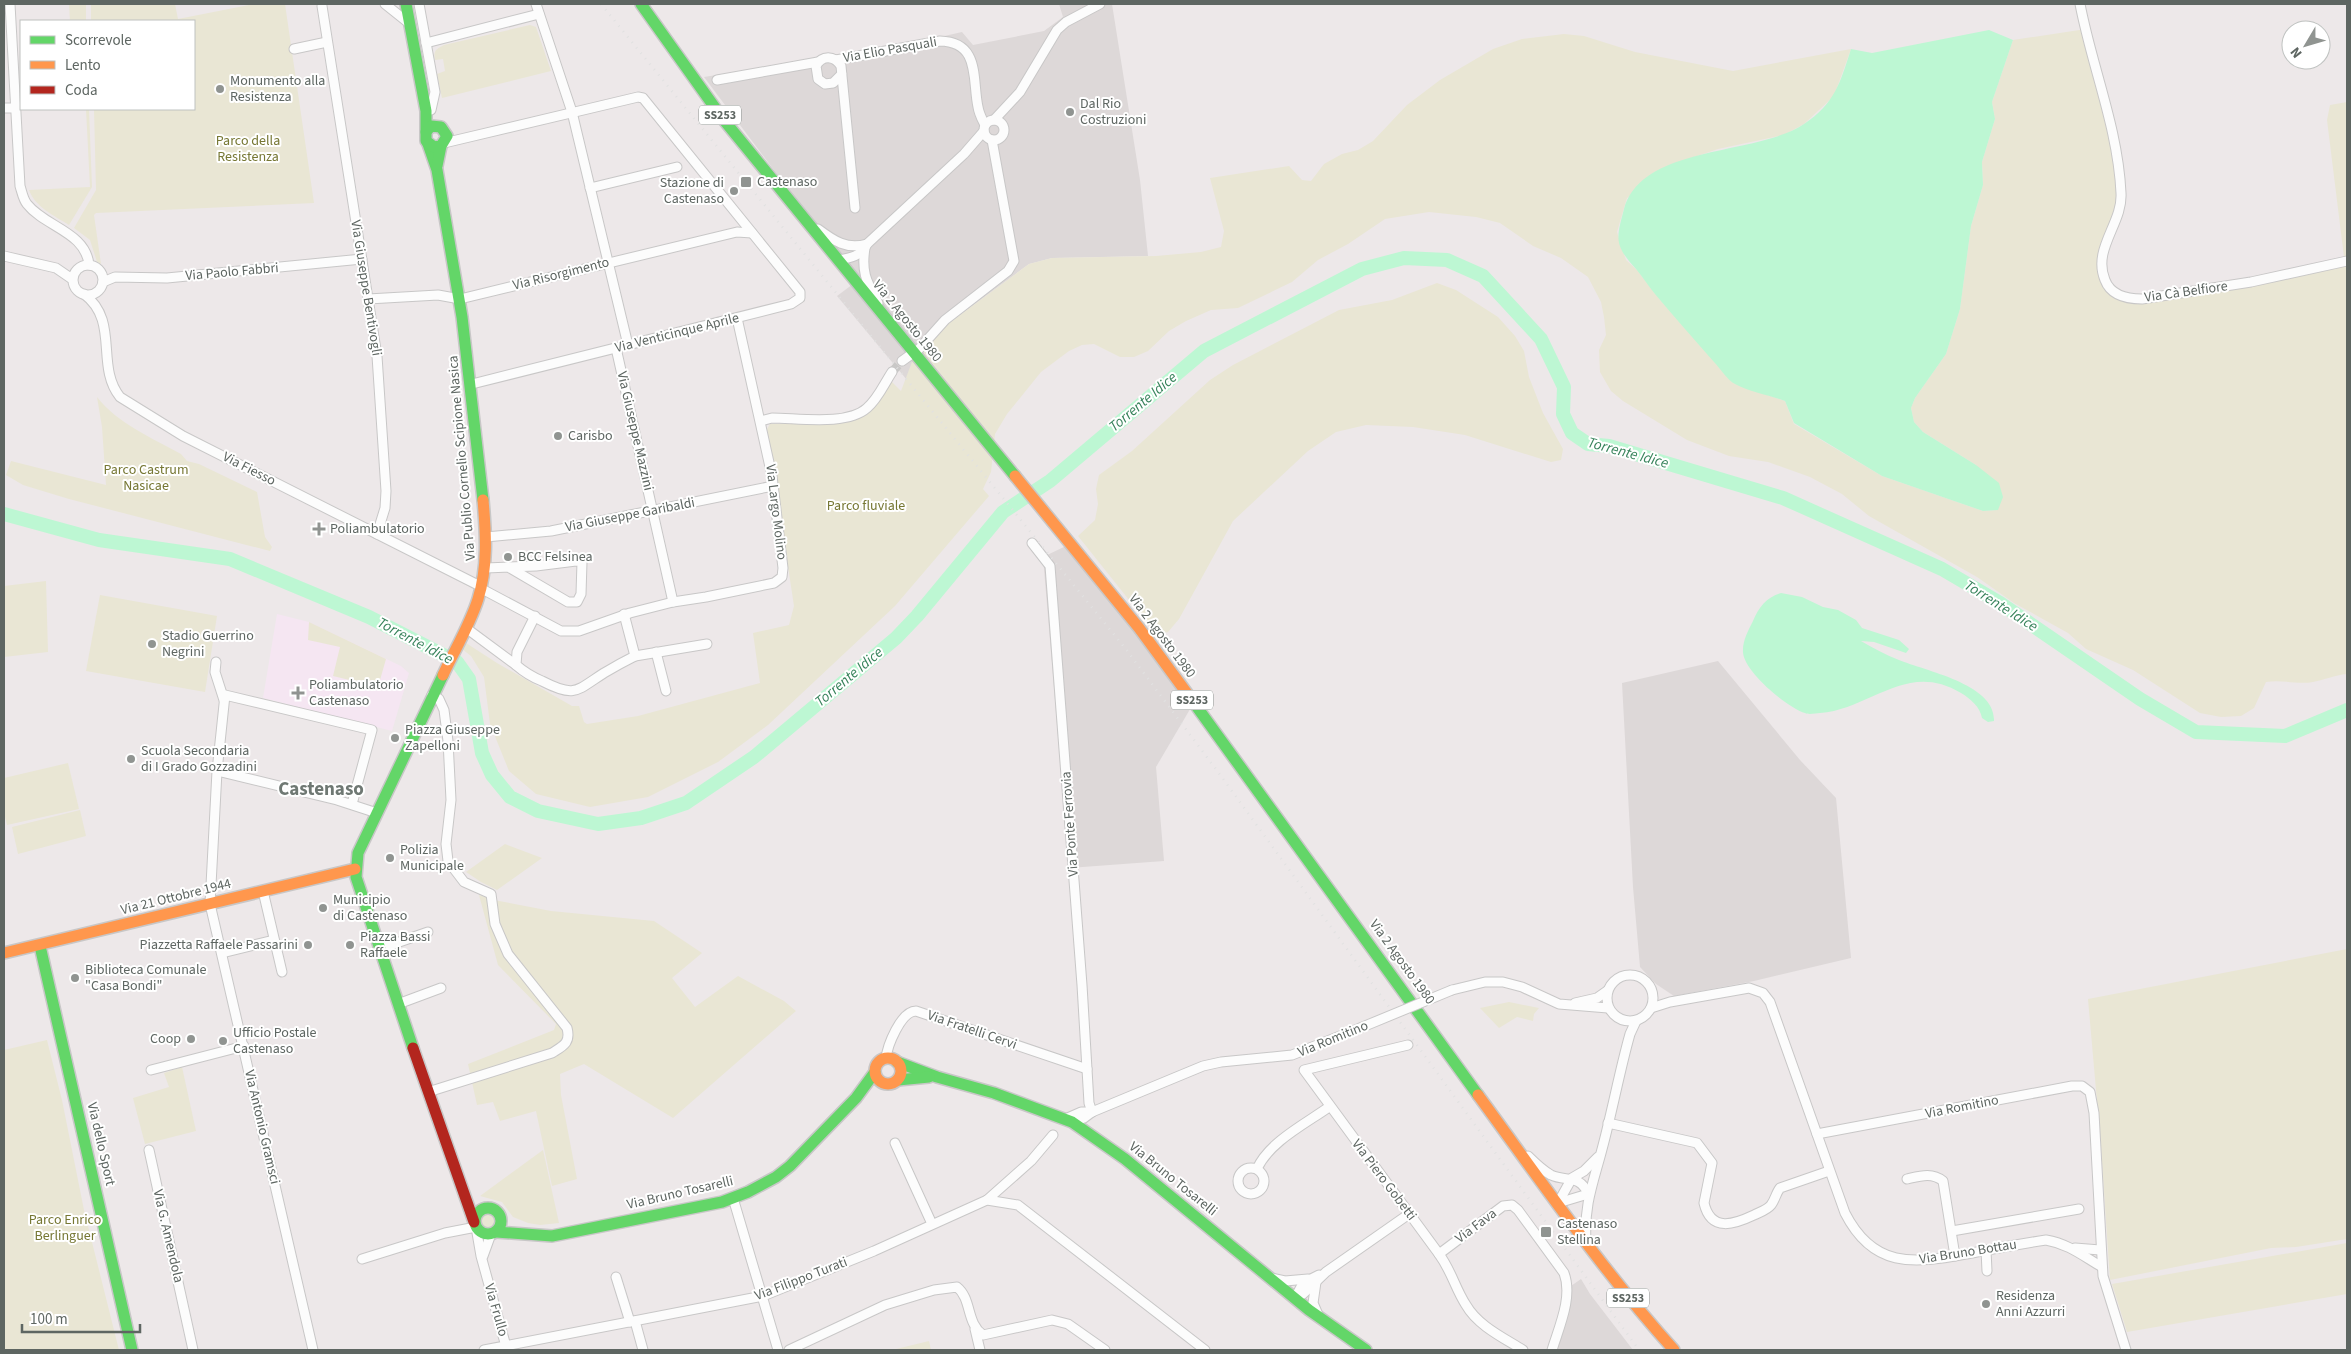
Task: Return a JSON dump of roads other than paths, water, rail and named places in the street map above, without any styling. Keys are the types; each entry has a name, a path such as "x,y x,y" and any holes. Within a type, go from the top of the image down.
{"street":[{"path":"10,4 20,186 26,203 35,212 80,243 84,251 86,265"},
{"name":"Via Giuseppe Bentivogli","path":"332,4 322,5 377,356 386,491 385,508 377,534"},
{"path":"385,4 410,24"},
{"path":"406,4 426,111 425,137 428,144 434,147 470,135 638,97 643,98 752,233"},
{"path":"419,4 435,92 431,110"},
{"path":"536,4 572,112 628,345"},
{"name":"Via 2 Agosto 1980","path":"641,4 701,90 1163,660 1586,1242 1637,1309 1674,1350"},
{"path":"838,260 859,254 964,154 988,124 1010,105 1032,74 1057,30 1066,22 1100,4"},
{"name":"Via Cà Belfiore","path":"2080,4 2107,110 2120,176 2120,211 2107,238 2102,265 2104,279 2110,290 2130,299 2142,300 2241,284 2347,261"},
{"path":"426,44 539,14"},
{"name":"Via Elio Pasquali","path":"836,60 948,41 961,47 974,65 980,114 988,124"},
{"path":"294,49 327,42"},
{"name":"Via Elio Pasquali","path":"842,74 833,83 821,82 815,70 818,62 829,57 836,60 841,66 842,74 855,208"},
{"path":"717,80 818,62"},
{"path":"423,95 447,136 443,144"},
{"path":"964,154 1003,134 1003,126 1010,105"},
{"path":"4,108 16,108"},
{"path":"988,124 1003,126"},
{"path":"919,349 945,320 1008,271 1014,261 994,154 994,139 988,124"},
{"path":"426,132 434,126 470,135"},
{"name":"Via Publio Cornelio Scipione Nasica","path":"355,868 358,852 465,629 482,588 486,568 486,537 472,384 460,299 437,170 428,144"},
{"name":"Via Publio Cornelio Scipione Nasica","path":"437,170 443,144"},
{"path":"590,188 677,167"},
{"path":"806,220 834,240 853,247"},
{"name":"Via Risorgimento","path":"368,299 438,295 460,299 737,232 747,231 752,233"},
{"name":"Via Venticinque Aprile","path":"472,384 791,304 800,298 800,292 752,233"},
{"path":"838,260 847,250 853,247 866,246"},
{"path":"866,246 862,264 865,278 889,323"},
{"path":"4,256 56,268 74,276 86,265"},
{"name":"Via Paolo Fabbri","path":"102,278 168,278 362,259"},
{"path":"86,265 95,267 102,278 97,292 99,311"},
{"name":"Via Fiesso","path":"74,276 78,291 94,302 104,324 110,379 120,397 183,436 482,588"},
{"path":"84,294 91,295 97,292"},
{"name":"Via Largo Molino","path":"482,588 561,631 579,631 624,614 673,602 706,597 774,582 782,577 783,568 773,486 761,420 737,318"},
{"name":"Via Giuseppe Mazzini","path":"616,348 673,602"},
{"path":"761,420 772,418 845,418 857,414 873,402 892,372"},
{"name":"Via Giuseppe Garibaldi","path":"486,537 550,531 773,486"},
{"name":"Via Ponte Ferrovia","path":"1032,543 1050,566 1082,976 1086,1069 1092,1112"},
{"path":"486,568 510,568 576,560 582,562 581,594 577,602 568,602 510,568"},
{"path":"624,614 635,656"},
{"path":"516,665 518,652 535,616"},
{"path":"465,629 527,674 558,690 572,691 584,688 606,672 635,656 707,644"},
{"path":"656,652 666,691"},
{"path":"216,662 215,672 225,698 372,730 352,804"},
{"name":"Via Antonio Gramsci","path":"225,698 217,771 210,904 313,1350"},
{"path":"428,1092 552,1054 566,1044 569,1036 567,1028 508,954 495,924 491,894 469,885 457,876 448,861 446,844 451,800 448,741 444,710 439,699 430,699"},
{"path":"217,771 352,804 376,813"},
{"path":"355,868 359,890 457,1178 475,1224 482,1233 494,1233 501,1224 500,1215 473,1199 457,1178"},
{"name":"Via 21 Ottobre 1944","path":"4,953 40,946 355,868"},
{"path":"263,891 282,972"},
{"path":"379,949 428,932"},
{"path":"222,953 274,940"},
{"name":"Via dello Sport","path":"40,946 132,1350"},
{"path":"1628,1038 1622,1020 1608,1008 1607,991 1610,985 1620,976 1634,975 1646,982 1653,994 1670,1002"},
{"name":"Via Romitino","path":"1069,1120 1081,1112 1092,1112 1214,1063 1292,1055 1452,990 1485,982 1503,982 1522,987 1559,1004 1608,1008"},
{"path":"398,1004 441,988"},
{"path":"1651,1008 1670,1002 1749,988 1763,993 1770,1002 1817,1134"},
{"name":"Via Romitino","path":"1572,1004 1597,998 1607,991"},
{"path":"1586,1242 1585,1224 1588,1194 1601,1153 1628,1038 1636,1021 1647,1014 1651,1008 1653,994"},
{"name":"Via Fratelli Cervi","path":"892,1060 890,1041 906,1014 916,1011 1086,1069"},
{"path":"1622,1020 1636,1021"},
{"name":"Via Romitino","path":"1304,1070 1408,1045"},
{"path":"150,1070 244,1046"},
{"path":"892,1060 901,1069 898,1080 886,1084 879,1080 875,1072 878,1064 892,1060"},
{"name":"Via Bruno Tosarelli","path":"892,1060 937,1077 994,1093 1069,1120 1092,1134 1131,1163 1269,1278 1320,1318 1366,1350"},
{"name":"Via Piero Gobetti","path":"1304,1070 1329,1107 1439,1254"},
{"name":"Via Bruno Tosarelli","path":"494,1233 552,1236 698,1207 733,1198 763,1185 784,1172 856,1098 875,1072"},
{"name":"Via Bruno Tosarelli","path":"898,1080 937,1077"},
{"name":"Via Bruno Tosarelli","path":"856,1098 886,1084"},
{"name":"Via Romitino","path":"1817,1134 2072,1086 2082,1086 2090,1092 2094,1113 2102,1267 2106,1289 2126,1350"},
{"path":"1257,1170 1262,1158 1329,1107"},
{"path":"1092,1112 1088,1123 1092,1134"},
{"path":"1608,1123 1697,1143 1712,1164 1704,1204 1705,1210 1714,1220 1727,1225 1735,1224 1765,1210 1771,1205 1780,1188 1829,1170"},
{"name":"Via Bruno Bottau","path":"1817,1134 1829,1170 1854,1231 1865,1242 1880,1252 1895,1259 1909,1261 1955,1256 2046,1240 2062,1243 2074,1248 2102,1267"},
{"name":"Via Filippo Turati","path":"507,1348 763,1296 874,1251 987,1200 1031,1161 1053,1135"},
{"path":"895,1143 932,1224"},
{"path":"1515,1143 1550,1174 1572,1178 1583,1184 1588,1194"},
{"name":"Via G. Amendola","path":"149,1150 193,1350"},
{"path":"1558,1203 1572,1178 1592,1164 1601,1153"},
{"path":"1907,1179 1929,1175 1938,1176 1943,1181 1955,1256"},
{"path":"1558,1203 1588,1194"},
{"path":"733,1198 778,1350"},
{"path":"987,1200 1018,1205 1205,1350"},
{"name":"Via Fava","path":"1439,1254 1503,1206 1512,1206 1518,1210 1564,1273 1567,1282 1568,1292 1552,1350"},
{"path":"475,1224 478,1211 489,1208"},
{"path":"1952,1231 2079,1209"},
{"path":"1295,1298 1313,1280 1409,1214"},
{"name":"Via Bruno Tosarelli","path":"500,1215 516,1226 535,1235"},
{"path":"362,1259 475,1224"},
{"name":"Via Frullo","path":"475,1224 484,1269 507,1348"},
{"name":"Via Frullo","path":"484,1269 484,1250 494,1233"},
{"name":"Via Bruno Bottau","path":"2074,1248 2100,1250"},
{"path":"1986,1250 1987,1271"},
{"path":"1439,1254 1450,1268 1466,1306 1474,1316 1523,1350"},
{"path":"616,1278 643,1350"},
{"path":"1269,1278 1285,1281 1313,1280"},
{"path":"1313,1280 1313,1303 1320,1318"},
{"path":"789,1350 885,1306 934,1290 957,1286 964,1292 980,1350"},
{"path":"975,1329 982,1335 999,1333 1052,1320 1068,1324 1105,1350"},
{"path":"484,1350 507,1348"}],"waterway":[{"name":"Torrente Idice","path":"4,514 99,540 230,559 369,617 457,662 469,679 482,753 492,775 510,797 538,811 598,824 641,818 686,803 754,757 896,638 917,616 1003,512 1050,481 1204,351 1362,269 1404,258 1447,260 1483,276 1541,339 1564,387 1563,414 1572,433 1588,444 1609,446 1783,498 1942,569 2000,603 2140,699 2196,732 2285,736 2347,710"}],"tunnel":[{"path":"892,372 902,361"}],"railway":[{"path":"601,4 1125,648 1218,772 1639,1350"}],"place":[{"name":"Monumento alla Resistenza","path":"220,89"},
{"name":"Dal Rio Costruzioni","path":"1070,112"},
{"name":"Castenaso","path":"746,182"},
{"name":"Stazione di Castenaso","path":"734,191"},
{"name":"Carisbo","path":"558,436"},
{"name":"Poliambulatorio","path":"319,529"},
{"name":"BCC Felsinea","path":"508,557"},
{"name":"Stadio Guerrino Negrini","path":"152,644"},
{"name":"Poliambulatorio Castenaso","path":"298,693"},
{"name":"Piazza Giuseppe Zapelloni","path":"395,738"},
{"name":"Scuola Secondaria di I Grado Gozzadini","path":"131,759"},
{"name":"Polizia Municipale","path":"390,858"},
{"name":"Municipio di Castenaso","path":"323,908"},
{"name":"Piazzetta Raffaele Passarini","path":"308,945"},
{"name":"Piazza Bassi Raffaele","path":"350,945"},
{"name":"Biblioteca Comunale \"Casa Bondi\"","path":"75,978"},
{"name":"Coop","path":"191,1039"},
{"name":"Ufficio Postale Castenaso","path":"223,1041"},
{"name":"Castenaso Stellina","path":"1546,1232"},
{"name":"Residenza Anni Azzurri","path":"1986,1304"}],"district":[{"name":"Castenaso","path":"321,789"}],"park label":[{"name":"Parco della Resistenza","path":"248,150"},
{"name":"Parco Castrum Nasicae","path":"146,478"},
{"name":"Parco fluviale","path":"866,506"},
{"name":"Parco Enrico Berlinguer","path":"65,1228"}]}
